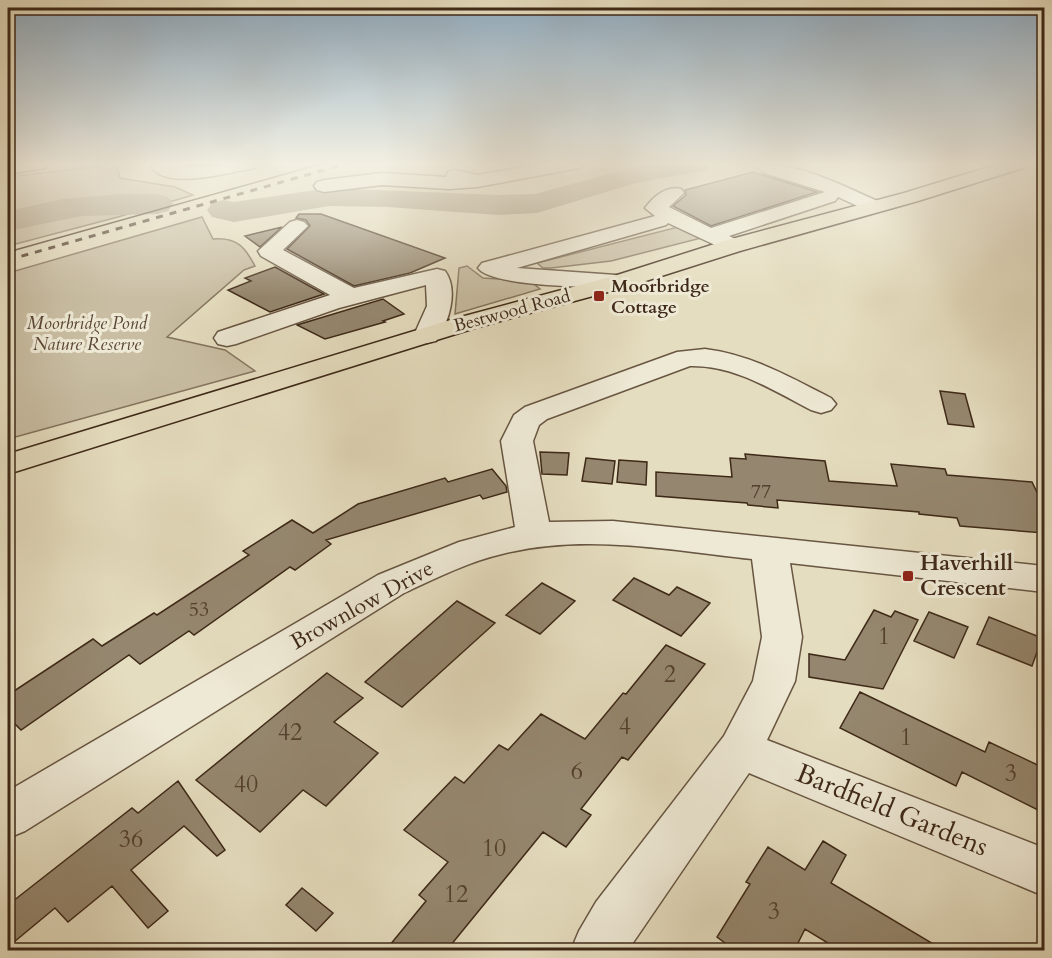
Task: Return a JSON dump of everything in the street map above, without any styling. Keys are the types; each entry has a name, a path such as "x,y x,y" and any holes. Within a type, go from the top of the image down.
{"main road":[{"name":"Bestwood Road","path":"8,465 427,335 622,280 721,241 864,209"}],"street":[{"path":"656,209 721,241 800,209"},
{"path":"297,225 269,250 350,296"},
{"path":"622,280 506,274 490,268 654,225"},
{"path":"227,338 317,305 437,276 439,306 427,335"},
{"path":"534,534 517,441 525,421 536,413 687,358 703,356 737,362 797,400"},
{"name":"Brownlow Drive","path":"8,816 391,584 481,546 534,534 571,530 613,532 1044,579"},
{"path":"598,951 615,921 740,749 774,681 782,637 769,549"},
{"name":"Bardfield Gardens","path":"740,749 1044,872"}],"green space":[{"path":"8,209 146,209 118,217 8,246"},
{"name":"Moorbridge Pond Nature Reserve","path":"202,217 213,239 228,240 239,245 248,253 255,266 244,270 167,337 225,350 255,371 8,439 8,273"},
{"path":"682,226 705,237 611,261 551,268 543,268 537,263"},
{"path":"467,266 483,278 530,281 540,289 455,314 459,268"}],"building":[{"path":"678,209 765,209 711,226"},
{"path":"299,214 321,214 445,258 410,273 354,286 287,249 310,226 306,220 296,218"},
{"path":"282,227 260,247 245,236"},
{"path":"275,267 324,294 270,312 228,290 251,281 245,278"},
{"path":"383,299 404,314 383,321 385,322 325,339 297,325"},
{"path":"940,391 965,394 974,427 948,424"},
{"path":"540,452 569,453 567,475 542,474"},
{"path":"745,454 825,461 829,481 897,486 891,464 945,469 947,475 1032,482 1044,507 1044,533 960,526 957,518 919,514 919,512 777,500 778,508 748,505 747,503 656,496 656,472 732,477 730,458 746,459"},
{"path":"586,458 615,461 612,484 582,481"},
{"path":"619,460 647,462 646,485 617,482"},
{"path":"492,469 506,486 507,492 483,499 480,495 326,540 331,544 295,570 290,567 194,635 189,631 140,664 129,655 21,730 8,717 8,695 93,639 102,646 154,613 157,615 249,555 243,551 292,520 313,533 358,504 445,478 448,482"},
{"path":"634,578 669,595 677,587 710,603 681,636 613,600"},
{"path":"542,583 575,601 540,634 506,615"},
{"path":"457,601 495,623 402,707 365,682"},
{"path":"874,610 891,617 895,611 918,620 883,689 809,677 809,654 845,660"},
{"path":"929,612 968,627 954,658 914,641"},
{"path":"989,617 1042,638 1032,666 977,644"},
{"path":"666,645 705,664 628,760 622,757 581,809 591,815 566,847 543,832 446,951 385,951 426,901 419,895 448,862 404,830 455,777 464,783 499,745 508,750 541,714 585,739"},
{"path":"327,673 363,698 334,722 378,753 326,806 303,790 260,832 196,780"},
{"path":"860,692 985,752 989,742 1044,768 1044,813 962,772 956,786 840,728"},
{"path":"178,781 225,850 217,856 184,826 131,870 168,911 148,928 112,886 68,922 55,908 8,947 8,905 132,808 138,813"},
{"path":"823,841 846,855 831,883 945,951 841,951 805,929 794,951 736,951 717,937 750,884 746,882 768,847 805,870"},
{"path":"302,888 333,913 316,931 286,905"}],"waterway":[{"path":"8,221 65,209"},
{"path":"223,210 234,212 255,209"}],"tram line":[{"path":"8,252 162,209"}],"railway":[{"path":"8,260 188,209"}],"place":[{"name":"Moorbridge Cottage","path":"599,296"},
{"name":"Haverhill Crescent","path":"908,576"}]}
